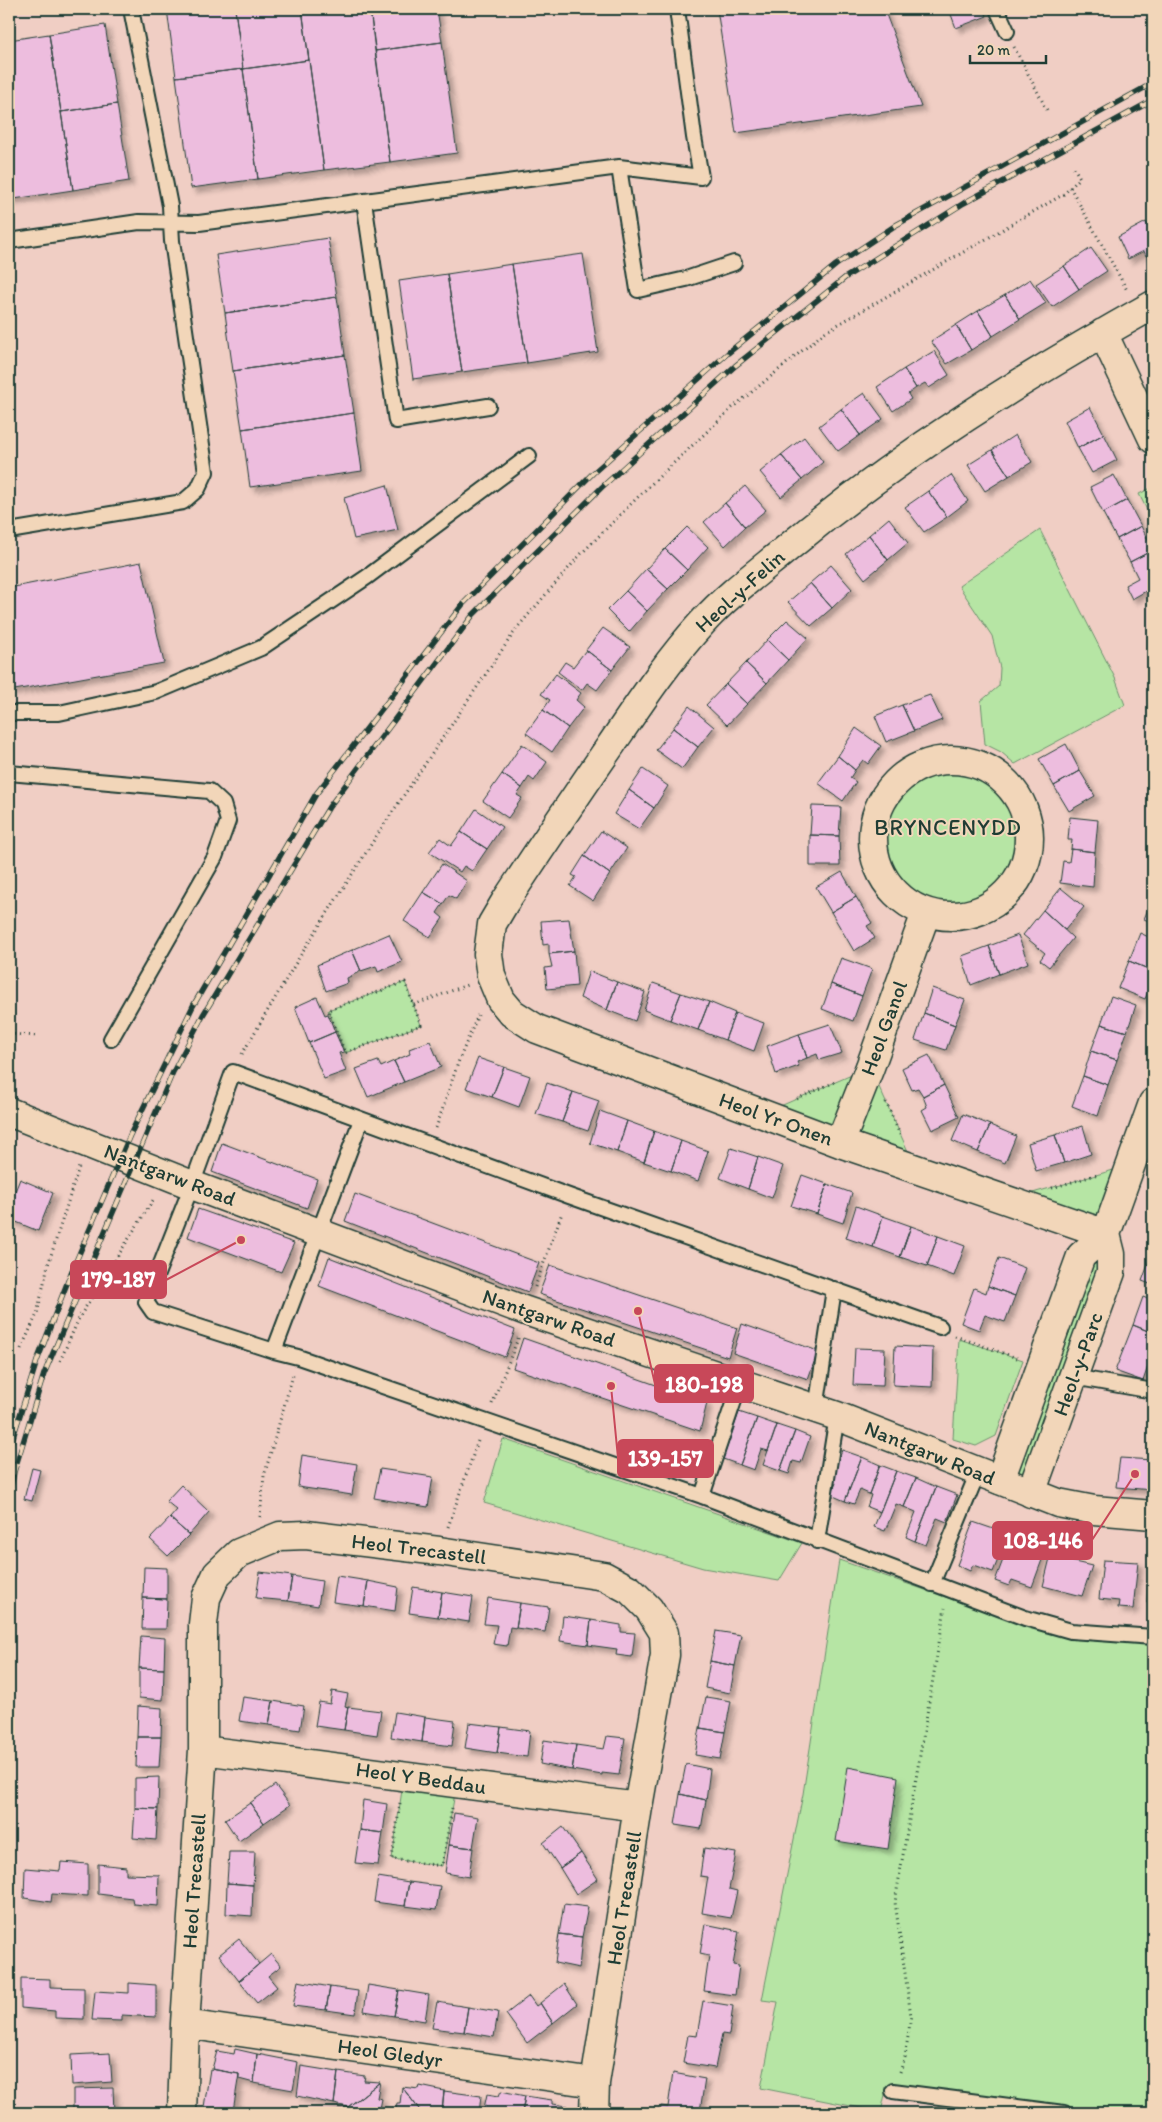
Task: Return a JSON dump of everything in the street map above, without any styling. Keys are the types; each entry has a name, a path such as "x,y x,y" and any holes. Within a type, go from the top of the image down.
{"street":[{"name":"Heol-y-Felin","path":"493,977 492,924 505,902 623,727 676,653 703,622 737,590 810,530 891,468 982,406 1146,309"},
{"path":"1103,333 1153,439"},
{"path":"949,759 976,764 1000,777 1017,795 1027,817 1030,842 1025,865 1013,887 995,904 972,914 948,917 926,912 901,898 883,877 873,852 873,825 882,799 899,778 923,765 949,759"},
{"name":"Heol Ganol","path":"840,1143 870,1067 926,912"},
{"name":"Heol Yr Onen","path":"493,977 512,1013 537,1029 840,1143 1106,1234"},
{"name":"Heol-y-Parc","path":"989,1476 1040,1370 1081,1256 1106,1234 1153,1103"},
{"name":"Nantgarw Road","path":"9,1112 192,1185 526,1311 827,1412 1058,1503 1094,1510 1153,1515"},
{"name":"Heol-y-Parc","path":"1031,1493 1111,1272 1111,1254 1106,1234"},
{"name":"Heol Trecastell","path":"182,2113 185,2024 203,1750 203,1624 206,1598 216,1574 239,1554 280,1536 306,1535 439,1551 604,1576 630,1590 649,1609 664,1633 665,1655 638,1807 595,2083 594,2113"},
{"name":"Heol Y Beddau","path":"203,1750 638,1807"},
{"name":"Heol Gledyr","path":"185,2024 595,2083"}],"lane":[{"path":"9,531 183,502 198,489 206,472 172,241 168,196 131,9"},
{"path":"9,240 139,222 199,223 619,167 701,177 677,9"},
{"path":"997,9 1006,31"},
{"path":"619,167 638,290 686,279 734,263"},
{"path":"364,201 396,422 488,406"},
{"path":"9,713 59,714 156,692 261,648 368,577 529,456"},
{"path":"9,773 209,791 222,804 228,821 216,857 110,1039"},
{"path":"940,1327 569,1196 233,1072 192,1185 146,1302 153,1312 298,1357 702,1496 1025,1618 1071,1631 1153,1637"},
{"path":"274,1350 361,1120"},
{"path":"817,1541 834,1289"},
{"path":"1073,1377 1153,1391"},
{"path":"702,1496 740,1383"},
{"path":"932,1584 989,1476"},
{"path":"893,2091 1064,2113"}],"path":[{"path":"1006,31 1047,110"},
{"path":"233,1072 264,1015 381,829 517,628 580,555 731,409 825,332 1064,194 1080,178 1073,166"},
{"path":"1070,187 1146,309"},
{"path":"414,1006 493,977"},
{"path":"431,1145 459,1060 493,977"},
{"path":"405,982 414,1006 421,1025 344,1053 328,1010 405,982"},
{"path":"9,1034 38,1036"},
{"path":"21,1349 37,1314 48,1265 87,1142"},
{"path":"1046,1190 1131,1165"},
{"path":"60,1361 80,1316 150,1207 165,1174"},
{"path":"526,1311 569,1196"},
{"path":"940,1327 959,1339 1023,1360 1040,1370"},
{"path":"258,1545 264,1476 298,1357"},
{"path":"893,2091 905,2057 911,2016 896,1902 948,1590"},
{"path":"404,1776 392,1859 442,1866 457,1782"}],"green space":[{"path":"1153,487 1153,522 1139,494"},
{"path":"1040,530 1115,678 1125,705 1015,764 1001,752 985,744 981,701 999,686 1000,668 992,636 959,586"},
{"path":"951,770 964,771 976,775 998,789 1012,811 1016,823 1016,849 1012,861 998,883 976,897 964,901 951,902 938,901 926,897 904,883 890,861 886,849 885,836 886,823 890,811 904,789 926,775 938,771"},
{"path":"405,982 421,1025 345,1053 328,1010"},
{"path":"870,1067 916,1169 762,1114"},
{"path":"1131,1165 1111,1254 1031,1493 1000,1480 1081,1256 1106,1234 1008,1200"},
{"path":"959,1339 1023,1360 996,1436 976,1446 953,1439"},
{"path":"503,1439 802,1543 779,1581 703,1568 484,1503"},
{"path":"839,1560 1026,1625 1066,1636 1153,1643 1153,2113 1065,2113 899,2092 887,2086 881,2112 761,2088 778,2002 762,2000 803,1794"},
{"path":"404,1776 457,1782 442,1866 392,1859"}],"building":[{"path":"167,9 235,9 243,69 176,77"},
{"path":"235,9 302,9 309,60 243,69"},
{"path":"302,9 370,9 390,162 324,170"},
{"path":"370,9 437,9 442,42 375,51"},
{"path":"717,9 884,9 921,107 736,133"},
{"path":"949,9 984,9 987,16 956,28"},
{"path":"105,25 117,104 61,112 49,34"},
{"path":"49,34 73,190 14,199 9,163 9,40"},
{"path":"442,42 457,153 390,162 375,51"},
{"path":"309,60 324,170 258,179 243,69"},
{"path":"243,69 258,179 191,188 176,77"},
{"path":"117,104 129,181 73,190 61,112"},
{"path":"9,163 14,199 9,200"},
{"path":"1146,222 1153,235 1153,252 1146,256 1144,251 1128,259 1118,237"},
{"path":"328,238 337,297 225,313 216,255"},
{"path":"1091,248 1107,271 1079,289 1064,266"},
{"path":"583,254 598,352 527,363 512,264"},
{"path":"512,264 527,363 462,372 447,274"},
{"path":"1064,266 1079,289 1052,307 1036,284"},
{"path":"447,274 462,372 413,379 399,281"},
{"path":"1030,279 1046,303 1020,319 1005,295"},
{"path":"1005,295 1020,319 993,336 978,311"},
{"path":"337,297 345,355 233,371 225,313"},
{"path":"978,311 993,336 971,350 956,325"},
{"path":"956,325 971,350 947,364 931,341"},
{"path":"934,351 949,375 929,388 925,383 916,388 904,369"},
{"path":"345,355 354,413 242,429 233,371"},
{"path":"904,369 916,388 908,394 911,399 893,411 877,387"},
{"path":"864,393 883,419 860,435 841,409"},
{"path":"1090,407 1104,434 1078,448 1065,421"},
{"path":"841,409 860,435 838,451 819,426"},
{"path":"354,413 362,471 250,487 242,429"},
{"path":"1104,434 1117,460 1092,473 1078,448"},
{"path":"1015,435 1032,462 1009,476 992,450"},
{"path":"804,437 823,462 802,480 781,455"},
{"path":"992,450 1009,476 985,491 968,465"},
{"path":"781,455 802,480 781,497 760,472"},
{"path":"951,475 968,501 947,517 928,491"},
{"path":"1114,475 1127,500 1103,513 1090,487"},
{"path":"387,485 398,530 354,539 344,498"},
{"path":"745,486 766,510 745,527 725,503"},
{"path":"928,491 947,517 924,532 905,507"},
{"path":"1127,500 1141,526 1117,539 1103,513"},
{"path":"725,503 745,527 725,546 704,522"},
{"path":"889,518 908,543 888,560 869,535"},
{"path":"1141,526 1153,550 1130,562 1117,539"},
{"path":"687,527 708,547 687,570 665,549"},
{"path":"869,535 888,560 865,579 846,554"},
{"path":"665,549 687,570 668,589 646,569"},
{"path":"1153,550 1153,587 1132,599 1125,585 1138,578 1130,562"},
{"path":"141,562 164,663 9,691 9,588"},
{"path":"831,565 852,589 832,608 810,583"},
{"path":"646,569 668,589 647,611 626,591"},
{"path":"810,583 832,608 811,626 788,602"},
{"path":"626,591 647,611 629,632 607,610"},
{"path":"787,620 808,638 788,660 767,640"},
{"path":"603,628 630,647 612,670 586,650"},
{"path":"767,640 788,660 767,683 746,663"},
{"path":"586,650 612,670 597,690 587,683 582,690 558,672 565,662 573,667"},
{"path":"746,663 767,683 747,704 726,684"},
{"path":"556,674 581,693 576,700 584,707 568,728 543,710 550,700 541,694"},
{"path":"726,684 747,704 727,725 706,705"},
{"path":"930,695 942,720 914,731 902,705"},
{"path":"902,705 914,731 886,742 875,716"},
{"path":"689,706 714,727 698,747 673,728"},
{"path":"543,710 568,728 552,752 526,733"},
{"path":"673,728 698,747 682,769 656,750"},
{"path":"856,728 881,746 868,764 863,760 855,770 838,756"},
{"path":"522,744 547,762 534,781 529,777 522,788 502,774"},
{"path":"1066,744 1080,771 1054,786 1039,759"},
{"path":"838,756 855,770 850,778 856,782 843,801 818,783"},
{"path":"643,769 668,786 654,808 629,790"},
{"path":"1080,771 1095,796 1069,811 1054,786"},
{"path":"502,774 522,788 517,795 522,798 508,818 483,801"},
{"path":"629,790 654,808 639,829 614,814"},
{"path":"812,806 841,807 839,836 810,835"},
{"path":"476,809 502,827 487,849 461,832"},
{"path":"1070,817 1098,820 1095,852 1071,849 1072,840 1068,840"},
{"path":"601,831 627,848 610,874 584,856"},
{"path":"461,832 487,849 472,871 464,866 460,872 429,852 440,838 451,846"},
{"path":"810,835 839,836 840,866 810,866"},
{"path":"1071,849 1095,852 1093,887 1060,883 1063,861 1069,862"},
{"path":"584,856 610,874 593,901 570,886 576,877 572,875"},
{"path":"442,864 467,881 456,899 449,895 443,904 423,892"},
{"path":"842,872 856,897 831,912 816,887"},
{"path":"1061,888 1084,907 1065,930 1043,910"},
{"path":"423,892 443,904 437,913 443,918 430,937 404,921"},
{"path":"856,897 872,923 867,926 875,938 854,951 831,912"},
{"path":"1153,897 1153,923 1144,919"},
{"path":"1043,910 1073,938 1049,967 1040,960 1045,953 1023,935"},
{"path":"569,919 574,951 549,954 549,944 543,945 541,921"},
{"path":"1140,933 1153,939 1153,971 1129,961"},
{"path":"389,934 402,962 378,972 376,966 361,971 352,950"},
{"path":"1018,935 1028,963 999,974 989,946"},
{"path":"989,946 999,974 971,985 962,956"},
{"path":"352,950 361,971 347,978 348,983 326,991 317,965"},
{"path":"574,951 577,986 547,989 545,968 552,967 549,954"},
{"path":"841,958 872,969 862,996 831,984"},
{"path":"1129,961 1153,971 1153,979 1145,999 1118,988"},
{"path":"589,971 617,982 607,1010 580,998"},
{"path":"617,982 645,992 635,1021 607,1010"},
{"path":"653,983 681,993 670,1020 644,1010"},
{"path":"831,984 862,996 853,1021 822,1009"},
{"path":"932,988 965,1000 955,1025 924,1013"},
{"path":"681,993 709,1002 698,1030 670,1020"},
{"path":"1111,996 1136,1005 1127,1032 1101,1024"},
{"path":"317,997 325,1015 328,1014 335,1032 309,1043 295,1007"},
{"path":"709,1002 735,1013 725,1040 698,1030"},
{"path":"735,1013 764,1023 754,1051 725,1040"},
{"path":"924,1013 955,1025 946,1050 915,1040"},
{"path":"830,1024 842,1053 819,1060 817,1054 807,1058 799,1034"},
{"path":"1101,1024 1127,1032 1117,1060 1091,1051"},
{"path":"335,1032 344,1052 339,1053 346,1071 324,1079 309,1043"},
{"path":"799,1034 807,1058 797,1062 799,1066 776,1074 767,1046"},
{"path":"430,1041 441,1067 404,1082 394,1061 410,1054 409,1049"},
{"path":"1091,1051 1117,1060 1108,1085 1083,1076"},
{"path":"929,1055 944,1085 923,1096 918,1088 912,1090 902,1068"},
{"path":"478,1058 504,1067 492,1097 466,1088"},
{"path":"378,1061 381,1067 394,1061 404,1082 368,1097 356,1069"},
{"path":"504,1067 530,1076 519,1107 492,1097"},
{"path":"1083,1076 1108,1085 1098,1116 1072,1106"},
{"path":"547,1083 573,1092 562,1122 536,1114"},
{"path":"944,1085 959,1117 932,1130 922,1110 927,1107 923,1096"},
{"path":"573,1092 599,1101 588,1131 562,1122"},
{"path":"600,1111 627,1121 617,1152 590,1143"},
{"path":"963,1114 990,1125 978,1152 952,1141"},
{"path":"627,1121 654,1131 644,1162 617,1152"},
{"path":"990,1125 1016,1136 1005,1163 978,1152"},
{"path":"1083,1126 1091,1154 1064,1163 1055,1135"},
{"path":"654,1131 681,1141 671,1171 644,1162"},
{"path":"1055,1135 1064,1163 1036,1171 1028,1143"},
{"path":"681,1141 708,1151 698,1181 671,1171"},
{"path":"222,1143 317,1179 307,1208 212,1172"},
{"path":"731,1148 758,1157 748,1189 720,1178"},
{"path":"758,1157 783,1166 772,1198 748,1189"},
{"path":"802,1175 827,1184 817,1214 791,1206"},
{"path":"20,1179 53,1193 38,1231 9,1219 9,1206"},
{"path":"827,1184 852,1193 843,1223 817,1214"},
{"path":"355,1194 539,1263 528,1292 345,1221"},
{"path":"856,1206 883,1216 873,1247 846,1238"},
{"path":"198,1209 294,1243 281,1272 188,1237"},
{"path":"883,1216 911,1226 900,1257 873,1247"},
{"path":"911,1226 938,1236 927,1266 900,1257"},
{"path":"938,1236 965,1246 954,1276 927,1266"},
{"path":"1153,1254 1153,1285 1142,1281"},
{"path":"329,1257 515,1330 505,1357 319,1286"},
{"path":"999,1258 1025,1268 1015,1296 988,1286"},
{"path":"550,1265 737,1328 728,1357 539,1294"},
{"path":"988,1286 1015,1296 1005,1322 985,1315 979,1330 961,1323 974,1288 986,1293"},
{"path":"1143,1297 1153,1301 1153,1333 1133,1325"},
{"path":"742,1324 818,1351 808,1379 733,1353"},
{"path":"1133,1325 1153,1333 1153,1352 1143,1381 1115,1371"},
{"path":"523,1338 707,1403 700,1431 513,1368"},
{"path":"895,1346 933,1348 932,1387 893,1385"},
{"path":"855,1348 885,1349 883,1386 853,1385"},
{"path":"739,1412 757,1418 740,1465 723,1459"},
{"path":"757,1418 777,1425 768,1451 761,1449 754,1470 740,1465"},
{"path":"777,1425 795,1431 780,1471 763,1465"},
{"path":"795,1431 810,1437 801,1463 793,1461 789,1474 780,1471"},
{"path":"842,1450 862,1457 845,1501 831,1495 836,1483 830,1481"},
{"path":"302,1455 357,1464 352,1495 298,1487"},
{"path":"862,1457 880,1465 869,1494 860,1490 854,1504 845,1501"},
{"path":"1120,1458 1153,1460 1153,1490 1116,1487"},
{"path":"880,1465 896,1471 880,1512 867,1507 871,1495 869,1494"},
{"path":"32,1468 40,1470 32,1501 24,1499"},
{"path":"380,1469 433,1477 428,1507 374,1498"},
{"path":"896,1471 916,1478 904,1507 896,1504 885,1531 874,1527"},
{"path":"916,1478 936,1487 915,1541 906,1537 916,1512 904,1507"},
{"path":"181,1485 209,1512 189,1535 170,1518 177,1510 166,1501"},
{"path":"936,1487 957,1495 947,1522 937,1518 926,1545 915,1541"},
{"path":"170,1518 189,1535 168,1556 150,1539"},
{"path":"973,1522 1008,1534 993,1572 973,1565 970,1571 957,1565"},
{"path":"1012,1536 1046,1549 1032,1587 1012,1580 1009,1586 995,1581"},
{"path":"1052,1550 1071,1556 1070,1561 1092,1566 1082,1596 1043,1586"},
{"path":"1103,1560 1138,1562 1133,1609 1118,1608 1119,1601 1099,1599"},
{"path":"1149,1563 1153,1563 1153,1603 1147,1603"},
{"path":"144,1567 167,1568 167,1599 143,1598"},
{"path":"260,1572 292,1576 288,1601 256,1598"},
{"path":"292,1576 322,1581 318,1606 288,1601"},
{"path":"337,1576 368,1581 364,1606 333,1602"},
{"path":"368,1581 398,1587 395,1611 364,1606"},
{"path":"413,1587 442,1592 438,1617 409,1613"},
{"path":"442,1592 473,1597 469,1622 438,1617"},
{"path":"143,1598 167,1599 166,1629 142,1629"},
{"path":"488,1598 520,1603 516,1628 510,1627 507,1646 493,1644 497,1625 484,1624"},
{"path":"520,1603 549,1607 545,1632 516,1628"},
{"path":"563,1616 591,1620 588,1645 560,1641"},
{"path":"591,1620 621,1625 621,1632 635,1633 632,1657 616,1655 617,1649 588,1645"},
{"path":"716,1631 741,1635 735,1666 710,1661"},
{"path":"141,1636 165,1638 164,1669 139,1668"},
{"path":"710,1661 735,1666 730,1693 705,1688"},
{"path":"139,1668 164,1669 163,1700 139,1698"},
{"path":"332,1691 348,1694 345,1706 348,1707 344,1730 315,1726 319,1702 330,1704"},
{"path":"243,1697 273,1701 269,1725 239,1721"},
{"path":"706,1697 731,1701 725,1732 700,1728"},
{"path":"273,1701 304,1706 300,1730 269,1725"},
{"path":"138,1706 162,1708 161,1737 137,1737"},
{"path":"348,1707 381,1711 377,1735 344,1730"},
{"path":"395,1712 425,1717 422,1742 391,1737"},
{"path":"425,1717 455,1721 452,1746 422,1742"},
{"path":"469,1723 501,1727 497,1753 465,1748"},
{"path":"501,1727 530,1731 527,1757 497,1753"},
{"path":"700,1728 725,1732 720,1759 695,1755"},
{"path":"607,1736 625,1738 619,1775 602,1773 602,1775 572,1770 576,1745 604,1749"},
{"path":"137,1737 161,1737 159,1767 136,1767"},
{"path":"544,1740 576,1745 572,1770 540,1764"},
{"path":"686,1764 710,1769 706,1800 680,1794"},
{"path":"848,1767 898,1777 888,1849 836,1841"},
{"path":"159,1777 158,1809 135,1808 135,1778"},
{"path":"275,1785 290,1805 264,1823 250,1803"},
{"path":"680,1794 706,1800 701,1829 675,1825"},
{"path":"363,1800 387,1804 383,1833 360,1830"},
{"path":"250,1803 264,1823 239,1841 225,1820"},
{"path":"135,1808 158,1809 156,1840 133,1838"},
{"path":"454,1813 478,1817 473,1848 449,1845"},
{"path":"563,1827 581,1853 560,1868 543,1843"},
{"path":"360,1830 383,1833 378,1865 355,1863"},
{"path":"449,1845 473,1848 469,1877 445,1873"},
{"path":"704,1848 736,1853 729,1889 737,1891 731,1918 702,1913 708,1877 700,1876"},
{"path":"229,1852 255,1852 253,1885 227,1883"},
{"path":"581,1853 598,1879 576,1894 560,1868"},
{"path":"61,1862 88,1864 88,1896 52,1894 51,1902 24,1898 25,1868 60,1871"},
{"path":"98,1864 126,1867 126,1874 159,1875 158,1906 133,1904 132,1898 98,1894"},
{"path":"378,1877 409,1882 405,1906 374,1902"},
{"path":"409,1882 440,1886 436,1910 405,1906"},
{"path":"227,1883 253,1885 252,1916 226,1914"},
{"path":"564,1904 588,1907 582,1937 559,1934"},
{"path":"705,1924 739,1931 733,1965 739,1966 735,1995 704,1991 709,1956 700,1954"},
{"path":"559,1934 582,1937 579,1968 555,1963"},
{"path":"239,1939 259,1964 239,1981 219,1955"},
{"path":"271,1954 281,1966 268,1976 277,1987 257,2003 239,1981"},
{"path":"21,1978 50,1979 50,1987 84,1988 84,2019 55,2018 55,2011 21,2008"},
{"path":"298,1981 330,1987 326,2010 293,2006"},
{"path":"129,1983 156,1985 156,2017 122,2015 122,2021 92,2020 95,1991 129,1993"},
{"path":"564,1984 577,2004 553,2023 540,2003"},
{"path":"368,1985 399,1990 394,2016 364,2011"},
{"path":"330,1987 358,1991 355,2014 326,2010"},
{"path":"399,1990 429,1995 425,2021 394,2016"},
{"path":"529,1996 536,2006 540,2003 553,2023 527,2043 506,2014"},
{"path":"703,2001 733,2006 729,2035 722,2034 715,2068 683,2063 688,2035 697,2036"},
{"path":"437,2002 468,2007 464,2032 432,2028"},
{"path":"468,2007 498,2012 494,2037 464,2032"},
{"path":"235,2049 257,2054 254,2083 239,2079 239,2074 212,2069 217,2051 234,2054"},
{"path":"110,2053 112,2082 72,2085 71,2055"},
{"path":"257,2054 298,2062 293,2090 254,2083"},
{"path":"301,2066 338,2072 334,2104 297,2096"},
{"path":"210,2069 239,2074 233,2111 204,2107"},
{"path":"338,2072 365,2076 364,2081 380,2082 348,2107 334,2104"},
{"path":"673,2073 705,2079 700,2111 692,2110 692,2113 660,2113 661,2106 668,2107"},
{"path":"380,2082 377,2098 382,2099 379,2113 347,2113 348,2107"},
{"path":"420,2086 444,2091 442,2113 422,2113 402,2087 419,2089"},
{"path":"402,2087 422,2113 395,2113 397,2103 400,2103"},
{"path":"113,2088 114,2113 73,2113 73,2089"},
{"path":"444,2091 481,2096 479,2113 442,2113"},
{"path":"501,2091 525,2096 522,2113 483,2113 487,2094 499,2096"},
{"path":"525,2096 552,2100 552,2104 568,2106 557,2113 522,2113"}],"railway":[{"path":"9,1450 37,1361 71,1273 130,1135 193,1006 316,794 463,604 593,473 728,353 836,265 896,225 1153,83"},
{"path":"9,1496 14,1472 44,1374 173,1072 203,1015 329,807 473,615 602,487 735,366 846,277 964,203 1153,100"}],"place":[{"name":"179-187","path":"241,1240"},
{"name":"180-198","path":"638,1311"},
{"name":"139-157","path":"611,1386"},
{"name":"108-146","path":"1135,1474"}],"district":[{"name":"BRYNCENYDD","path":"948,827"}]}
